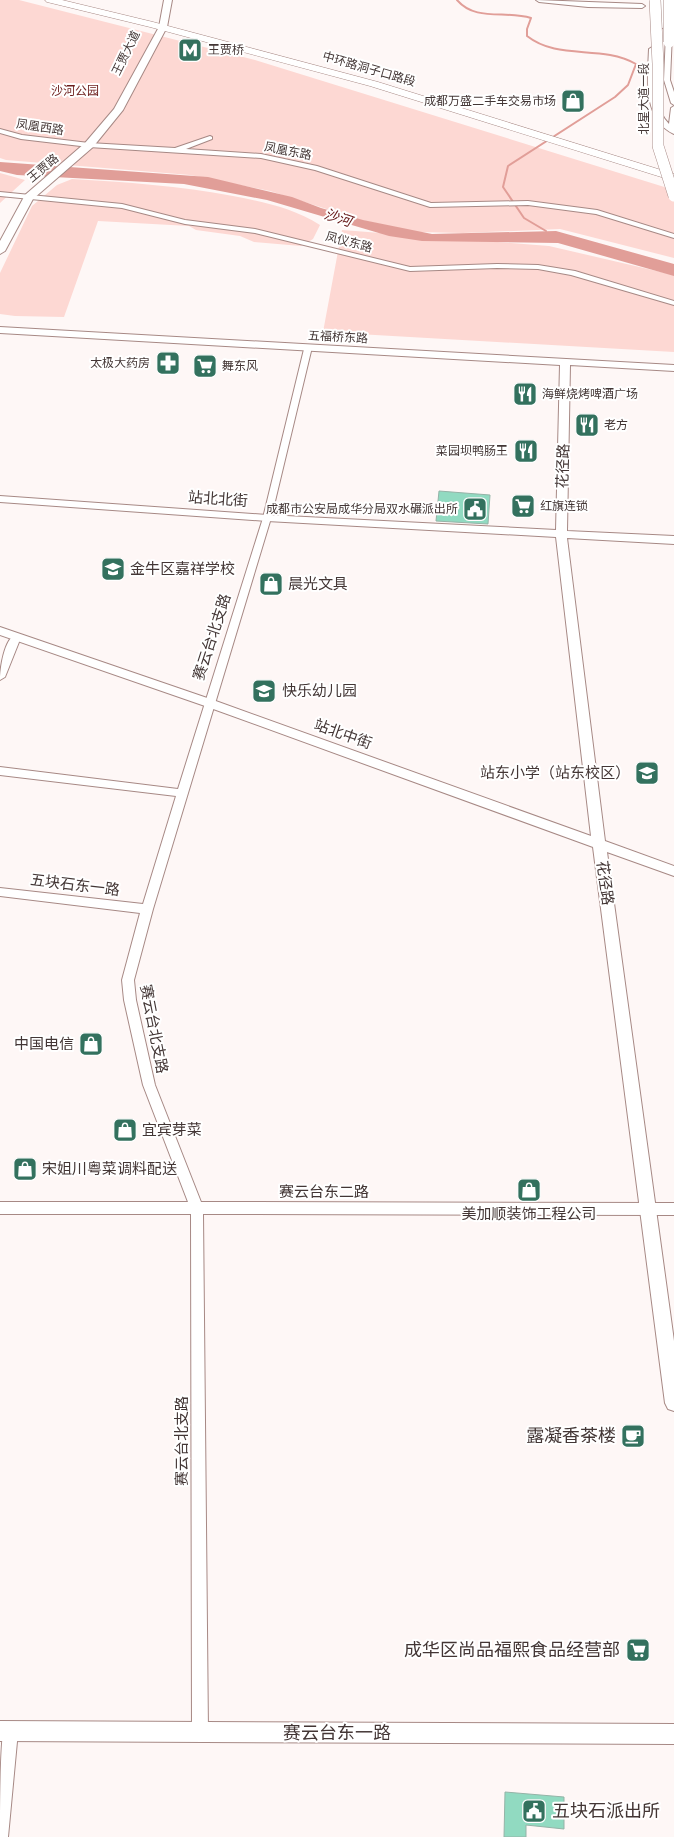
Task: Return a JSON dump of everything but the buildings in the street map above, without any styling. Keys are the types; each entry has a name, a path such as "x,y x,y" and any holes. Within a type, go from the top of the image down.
{"highway":[{"name":"北星大道一段","path":"654,0 658,64 658,146 674,196"},
{"name":"北星大道一段","path":"670,0 674,165"}],"main road":[{"name":"中环路洞子口路段","path":"51,0 159,24"},
{"name":"中环路洞子口路段","path":"73,0 536,130 674,171"},
{"name":"王贾大道","path":"69,157 78,143 98,125 112,107 159,24 162,0"},
{"name":"王贾大道","path":"69,157 89,144 118,110 159,24 168,0"},
{"name":"中环路洞子口路段","path":"571,141 674,178"},
{"name":"王贾路","path":"0,229 24,196 69,157"},
{"name":"王贾路","path":"0,250 24,196"}],"street":[{"path":"539,0 588,5 642,6"},
{"path":"654,0 652,100 662,122 672,137"},
{"path":"661,0 660,50 663,115 672,137"},
{"path":"670,0 667,80 674,102"},
{"path":"672,137 674,108"},
{"name":"凤凰西路","path":"0,131 20,137 78,143"},
{"path":"187,152 210,138"},
{"path":"182,140 195,146"},
{"path":"171,152 218,140"},
{"name":"凤凰东路","path":"78,143 171,152 261,156 317,168 430,205 528,203 597,212 674,236"},
{"name":"凤仪东路","path":"0,194 122,206 185,222 264,233 410,269 497,266 538,267 572,274 674,303"},
{"name":"五福桥东路","path":"0,330 674,368"},
{"name":"赛云台北支路","path":"200,1732 197,1208 149,1085 130,1000 128,980 208,703 267,518 308,348"},
{"name":"花径路","path":"565,362 561,533 599,844 674,1403"},
{"name":"站北北街","path":"0,499 267,518 674,540"},
{"name":"站北中街","path":"0,631 208,703 674,871"},
{"path":"0,677 16,637"},
{"path":"0,771 183,794"},
{"name":"五块石东一路","path":"0,892 147,909"},
{"name":"赛云台东二路","path":"0,1208 674,1209"},
{"path":"0,1837 5,1731"},
{"name":"赛云台东一路","path":"5,1731 674,1734"}],"green space":[{"name":"沙河公园","path":"0,0 19,0 255,60 674,190 674,258 560,229 463,233 418,232 361,220 270,191 190,175 0,158"},
{"path":"0,173 25,180 0,203"},
{"path":"72,179 153,185 233,196 289,210 320,225 313,239 301,246 254,242 240,236 196,230 189,226 98,221 64,317 0,314 0,273 32,206 57,185"},
{"path":"342,230 549,246 674,275 674,352 323,332"}],"water":[{"name":"沙河","path":"0,162 208,177 292,197 321,208 363,220 432,234 556,231 674,264 674,276 558,243 422,241 389,236 267,200 184,184 17,175 0,171"}],"waterway":[{"path":"457,0 473,11 531,18 527,29 527,36 539,44 566,51 608,55 636,64 628,85 615,97 508,166 503,187 524,218 546,231"}],"place":[{"name":"王贾桥","path":"190,50"},
{"name":"成都万盛二手车交易市场","path":"573,101"},
{"name":"太极大药房","path":"168,363"},
{"name":"舞东风","path":"205,366"},
{"name":"海鲜烧烤啤酒广场","path":"525,394"},
{"name":"老方","path":"587,425"},
{"name":"菜园坝鸭肠王","path":"526,451"},
{"name":"红旗连锁","path":"523,506"},
{"name":"成都市公安局成华分局双水碾派出所","path":"475,509"},
{"name":"金牛区嘉祥学校","path":"113,569"},
{"name":"晨光文具","path":"271,584"},
{"name":"快乐幼儿园","path":"264,691"},
{"name":"站东小学（站东校区）","path":"647,773"},
{"name":"中国电信","path":"91,1044"},
{"name":"宜宾芽菜","path":"125,1130"},
{"name":"宋姐川粤菜调料配送","path":"25,1169"},
{"name":"美加顺装饰工程公司","path":"529,1190"},
{"name":"露凝香茶楼","path":"633,1436"},
{"name":"成华区尚品福熙食品经营部","path":"638,1650"},
{"name":"五块石派出所","path":"534,1811"}]}
